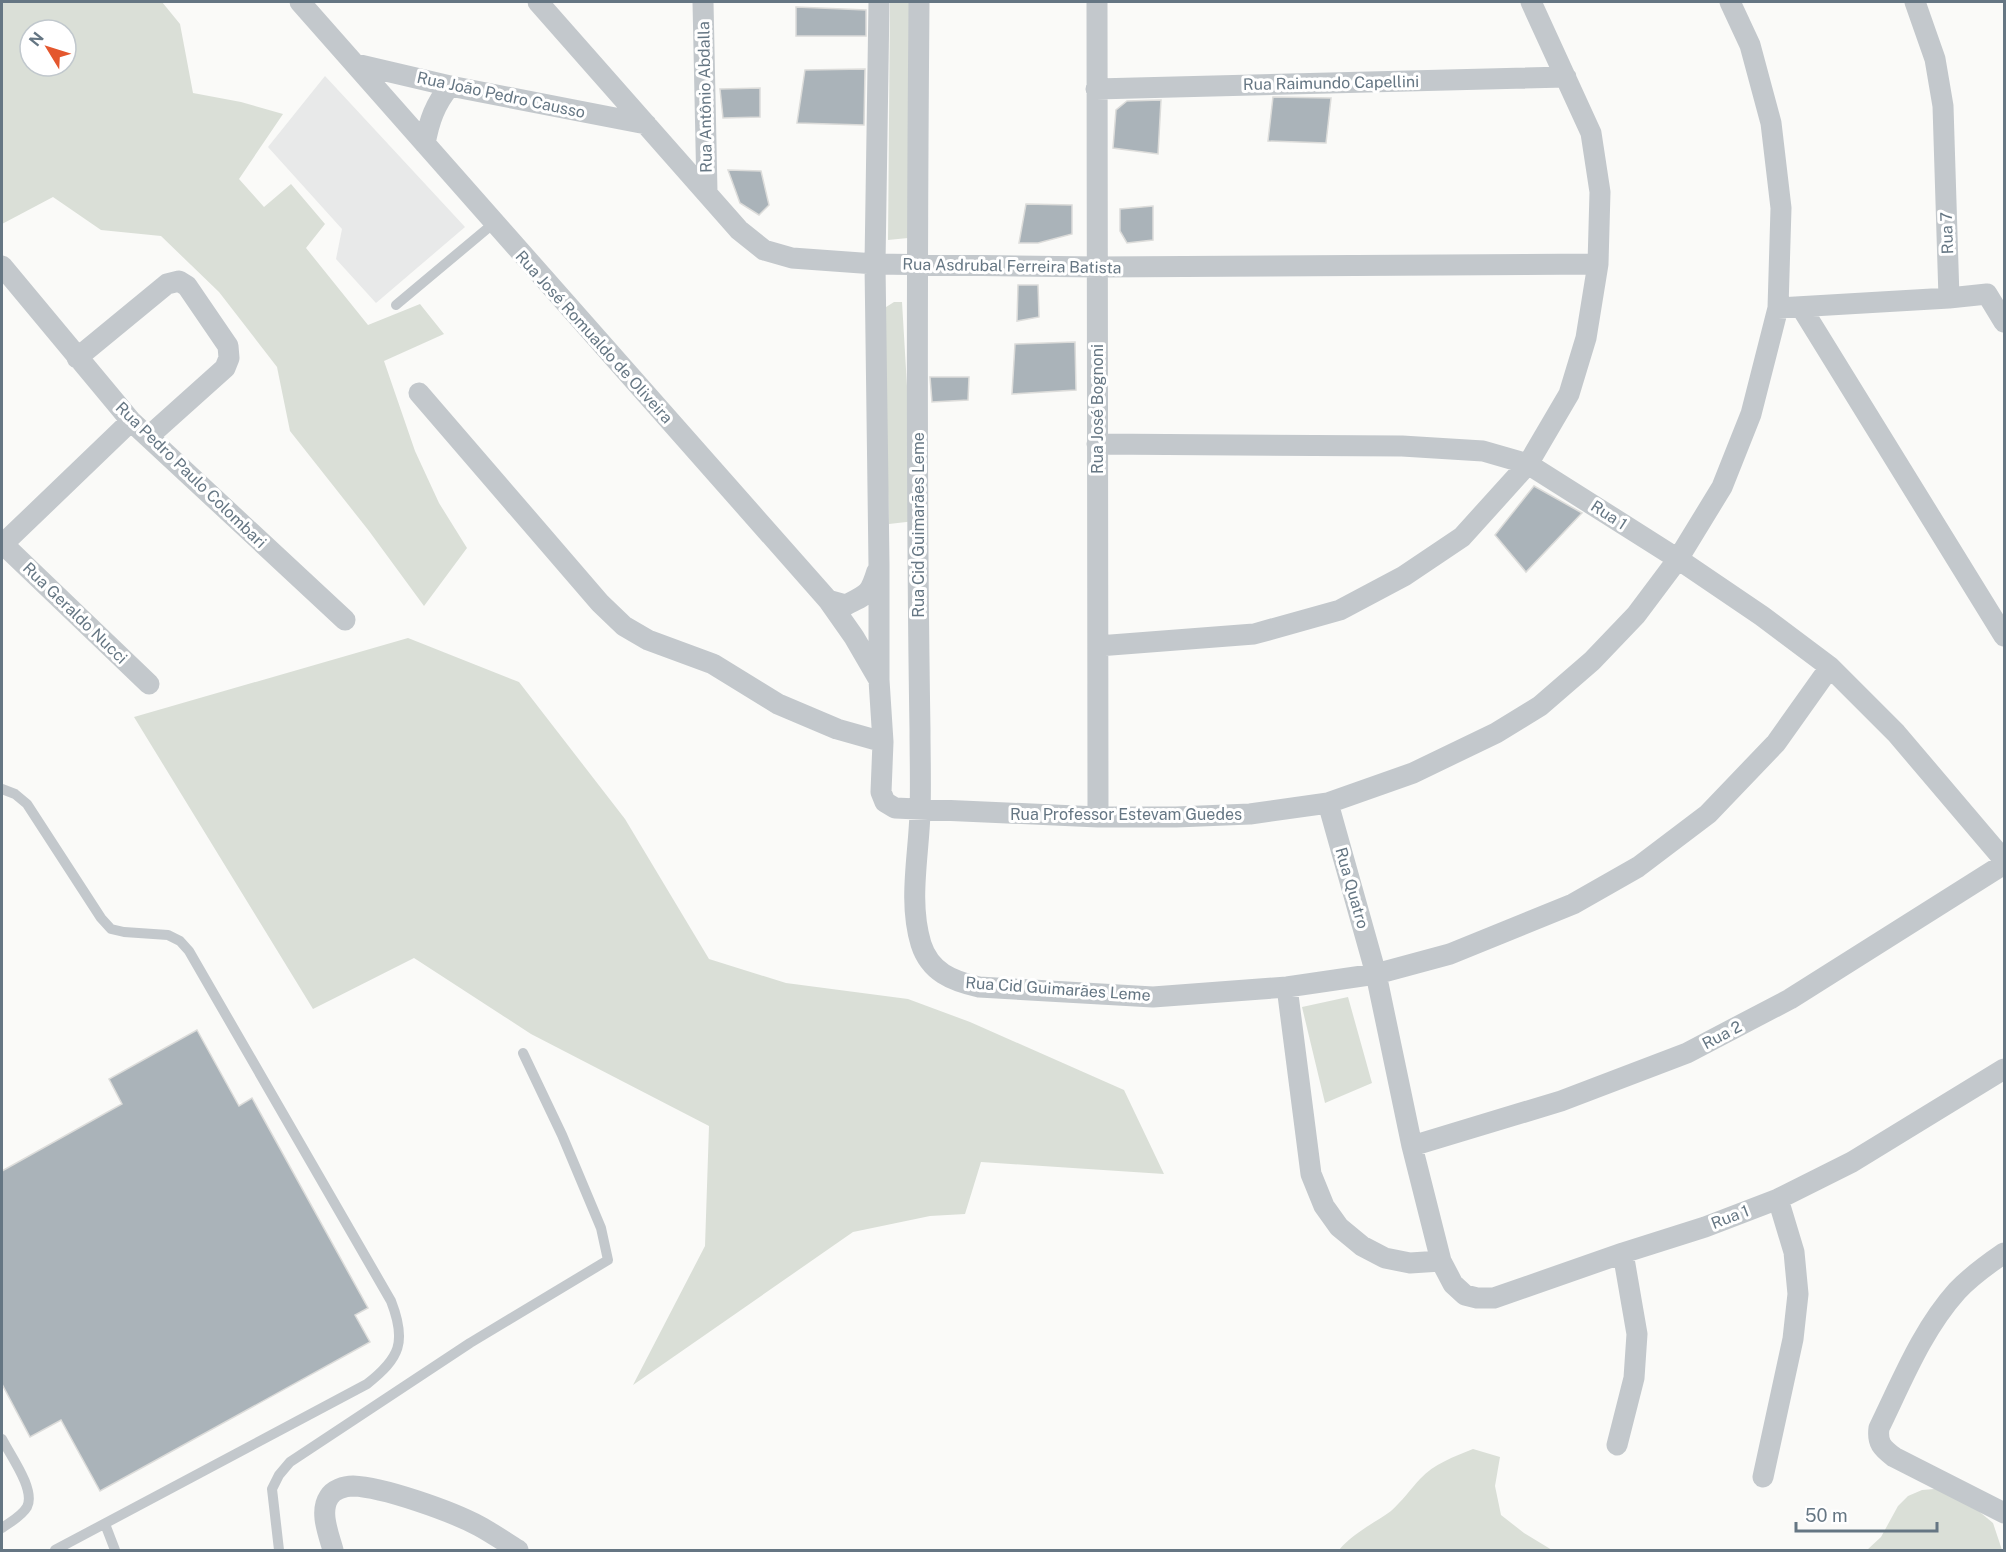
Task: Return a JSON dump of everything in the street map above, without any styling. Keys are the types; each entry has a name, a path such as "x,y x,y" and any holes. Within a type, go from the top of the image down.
{"street":[{"name":"Rua José Romualdo de Oliveira","path":"300,2 828,600 854,637 879,680"},
{"name":"Rua Asdrubal Ferreira Batista","path":"538,2 739,230 764,250 792,258 875,264 1097,267 1598,264"},
{"name":"Rua Antônio Abdalla","path":"703,2 706,192"},
{"path":"418,393 600,603 624,626 648,640 713,664 778,704 837,729 883,742 879,680 875,264 879,2"},
{"name":"Rua Cid Guimarães Leme","path":"919,2 917,265 921,810 914,914 922,946 930,962 943,975 956,982 979,987 1153,997 1287,987 1376,974 1450,954 1574,904 1638,867 1708,814 1776,742 1830,667"},
{"name":"Rua José Bognoni","path":"1097,2 1098,817"},
{"path":"1098,646 1254,634 1340,610 1404,576 1462,537 1528,464 1569,394 1586,338 1598,264 1600,192 1591,133 1531,2"},
{"name":"Rua Professor Estevam Guedes","path":"883,742 881,792 885,802 895,808 1098,817 1250,814 1328,803 1413,773 1496,733 1540,706 1592,661 1636,615 1678,559 1722,487 1751,414 1778,308 1780,208 1771,123 1750,45 1731,2"},
{"name":"Rua 7","path":"1915,2 1935,59 1942,106 1949,298"},
{"name":"Rua João Pedro Causso","path":"356,64 450,86 646,124"},
{"name":"Rua Raimundo Capellini","path":"1096,88 1566,77"},
{"path":"425,144 429,123 438,100 450,86"},
{"name":"Rua Pedro Paulo Colombari","path":"2,266 130,421 345,620"},
{"path":"77,358 167,284 179,281 187,286 228,346 229,358 225,368 148,437"},
{"path":"1778,308 1996,293 2004,322"},
{"path":"1801,308 2004,636"},
{"path":"2,544 130,421"},
{"name":"Rua 1","path":"1097,444 1402,446 1483,451 1528,464 1678,559 1762,616 1830,667 1896,733 2004,862"},
{"name":"Rua Geraldo Nucci","path":"2,544 149,684"},
{"path":"828,600 846,605 859,599 871,590 879,565"},
{"name":"Rua Quatro","path":"1328,803 1376,974 1412,1146 1443,1265"},
{"name":"Rua 2","path":"1412,1146 1561,1101 1687,1053 1790,999 2004,862"},
{"path":"1287,987 1311,1174 1324,1206 1338,1227 1362,1246 1385,1258 1410,1263 1443,1265"},
{"name":"Rua 1","path":"1443,1265 1453,1284 1465,1295 1494,1298 1705,1227 1778,1199 1852,1162 2004,1069"},
{"path":"1763,1478 1793,1339 1798,1294 1794,1252 1778,1199"},
{"path":"1617,1445 1634,1378 1637,1334 1623,1253"},
{"path":"2004,1253 1983,1267 1958,1289 1936,1317 1879,1428 1878,1439 1882,1448 1894,1457 2004,1513"},
{"path":"333,1551 325,1520 325,1507 329,1497 338,1489 350,1486 372,1489 435,1507 477,1525 518,1551"}],"lane":[{"path":"396,305 494,224"},
{"path":"2,789 15,794 27,804 101,918 111,929 124,933 168,935 180,941 189,951 385,1291 399,1322 399,1343 388,1367 367,1384 56,1551"},
{"path":"279,1551 272,1490 279,1474 290,1462 470,1344 608,1260 601,1228 562,1135 523,1053"},
{"path":"2,1439 29,1489 29,1499 27,1507 18,1517 2,1528"},
{"path":"105,1524 115,1551"}],"shaded area":[{"path":"162,2 180,24 193,93 241,102 283,114 239,179 264,207 291,184 325,224 306,248 368,325 420,304 444,334 384,361 415,451 439,503 467,548 424,606 369,531 290,431 277,367 219,292 161,236 101,230 53,197 2,224 2,3"},
{"path":"890,2 909,2 908,238 888,240"},
{"path":"325,76 465,227 376,303 336,259 342,229 268,147"},
{"path":"894,302 902,302 915,521 889,524 883,309"},
{"path":"408,638 519,682 625,819 709,959 786,983 908,999 970,1022 1124,1090 1164,1174 981,1162 965,1214 930,1216 853,1232 633,1385 705,1246 709,1126 531,1034 414,958 313,1009 134,717"},
{"path":"1348,997 1372,1083 1325,1103 1302,1007"},
{"path":"1473,1449 1500,1457 1495,1486 1501,1515 1524,1533 1552,1550 1339,1550 1357,1534 1391,1511 1431,1469"},
{"path":"1946,1488 1957,1493 1993,1523 2002,1550 1867,1550 1881,1537 1898,1506 1908,1496 1922,1490"}],"building":[{"path":"796,7 866,10 866,36 796,36"},
{"path":"865,69 864,125 797,123 805,70"},
{"path":"760,88 760,117 723,118 720,89"},
{"path":"1273,97 1331,98 1326,143 1268,141"},
{"path":"1161,100 1158,154 1113,148 1116,110 1127,101"},
{"path":"728,170 761,171 769,205 759,215 740,203"},
{"path":"1026,204 1072,205 1072,234 1038,243 1019,243"},
{"path":"1153,206 1153,240 1127,243 1120,231 1120,209"},
{"path":"1018,285 1038,285 1039,317 1017,321"},
{"path":"1075,342 1076,390 1012,394 1015,344"},
{"path":"930,377 969,377 968,400 932,402"},
{"path":"1534,486 1582,513 1526,572 1495,535"},
{"path":"197,1030 239,1106 252,1098 368,1308 355,1315 370,1342 100,1491 61,1420 30,1437 2,1384 2,1171 122,1104 109,1079"}]}
